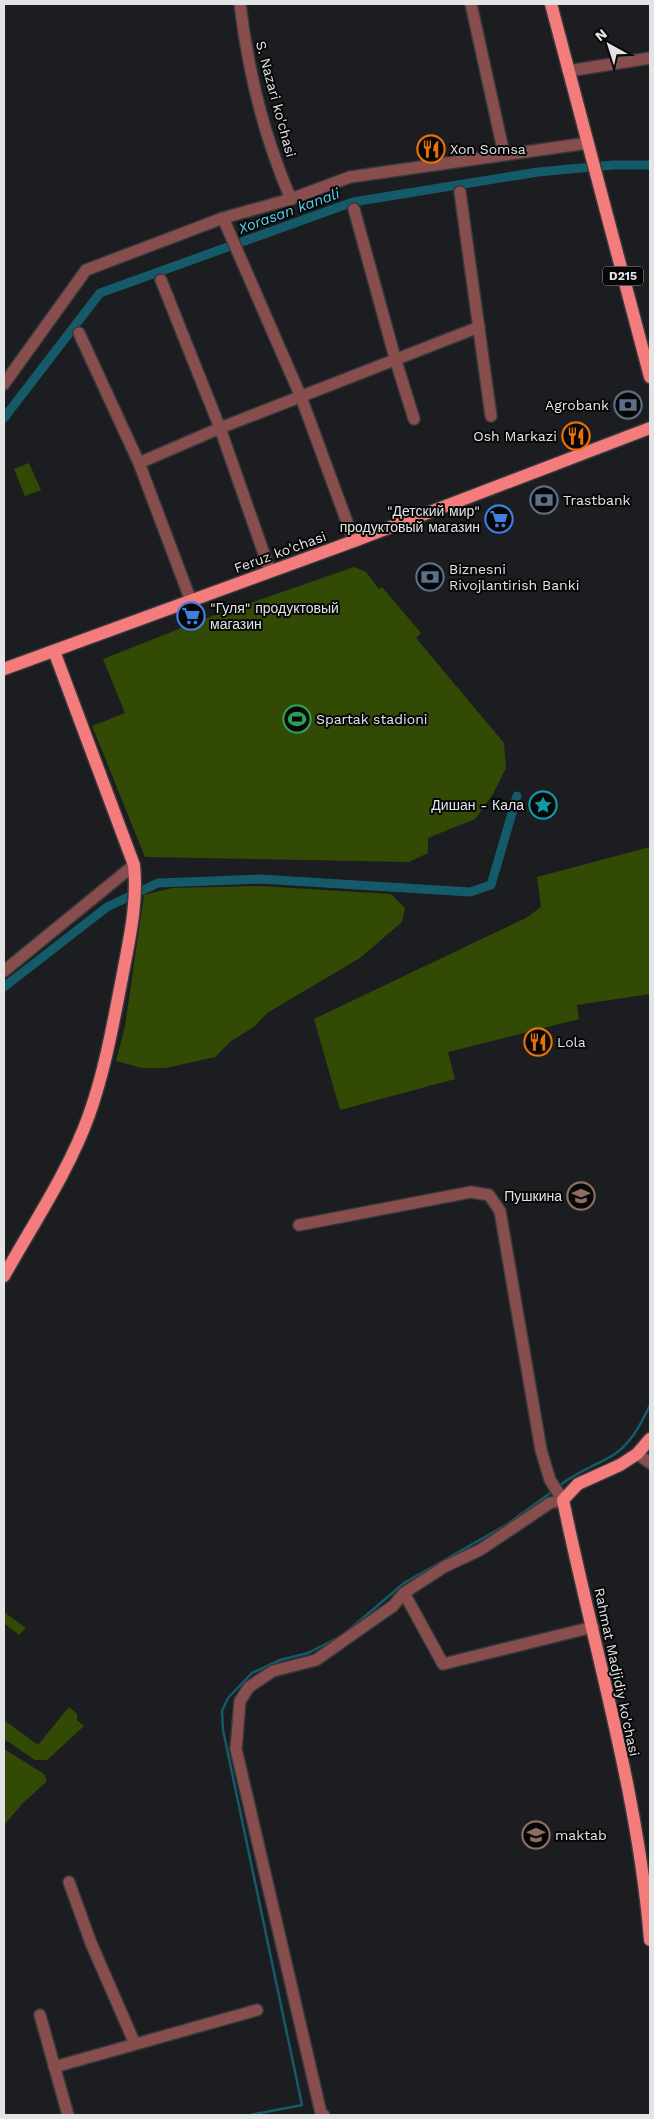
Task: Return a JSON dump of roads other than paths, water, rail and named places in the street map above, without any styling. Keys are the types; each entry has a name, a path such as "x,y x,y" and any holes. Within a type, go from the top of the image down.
{"main road":[{"name":"D215","path":"550,4 650,377"},
{"name":"Feruz ko'chasi","path":"4,669 354,541 650,428"},
{"path":"4,1276 63,1171 89,1116 106,1056 134,915 136,881 134,865 54,651"},
{"path":"561,1497 578,1484 620,1465 637,1454 650,1438"},
{"name":"Rahmat Madjidiy ko'chasi","path":"561,1497 593,1627 646,1887 650,1940"}],"street":[{"name":"S. Nazari ko'chasi","path":"240,4 246,56 269,142 291,199"},
{"path":"471,4 504,154"},
{"path":"568,71 650,58"},
{"path":"4,384 86,270 223,218 291,199 350,177 588,143"},
{"path":"460,192 492,416"},
{"path":"354,209 395,358 414,419"},
{"path":"223,218 301,396 354,541"},
{"path":"161,280 220,428 270,571"},
{"path":"139,463 220,428 395,358 480,327"},
{"path":"79,333 139,463 191,601"},
{"path":"4,970 134,865"},
{"path":"299,1225 471,1192 489,1195 500,1211 541,1450 551,1482 561,1497 550,1502 480,1550 444,1567 404,1593 393,1606 316,1660 274,1671 249,1687 240,1701 236,1749 318,2114"},
{"path":"637,1454 650,1462"},
{"path":"404,1593 443,1664 593,1627"},
{"path":"68,1882 91,1943 135,2044"},
{"path":"54,2067 257,2010"},
{"path":"40,2015 68,2115"}],"waterway":[{"name":"Xorasan kanali","path":"4,418 100,293 353,202 538,172 613,165 650,165"},
{"path":"4,987 107,907 158,883 260,879 470,892 491,885 517,796"},
{"path":"559,1486 577,1474 610,1457 623,1447 639,1427 650,1405"},
{"path":"250,2115 302,2105 223,1730 222,1711 228,1698 252,1673 280,1660 308,1653 343,1635 404,1583 506,1525 553,1491"}],"place":[{"name":"Xon Somsa","path":"431,149"},
{"name":"Agrobank","path":"628,405"},
{"name":"Osh Markazi","path":"576,436"},
{"name":"Trastbank","path":"544,500"},
{"name":"\"Детский мир\" продуктовый магазин","path":"499,519"},
{"name":"Biznesni Rivojlantirish Banki","path":"430,577"},
{"name":"\"Гуля\" продуктовый магазин","path":"191,616"},
{"name":"Spartak stadioni","path":"297,719"},
{"name":"Дишан - Кала","path":"543,805"},
{"name":"Lola","path":"538,1042"},
{"name":"Пушкина","path":"581,1196"},
{"name":"maktab","path":"536,1835"}]}
